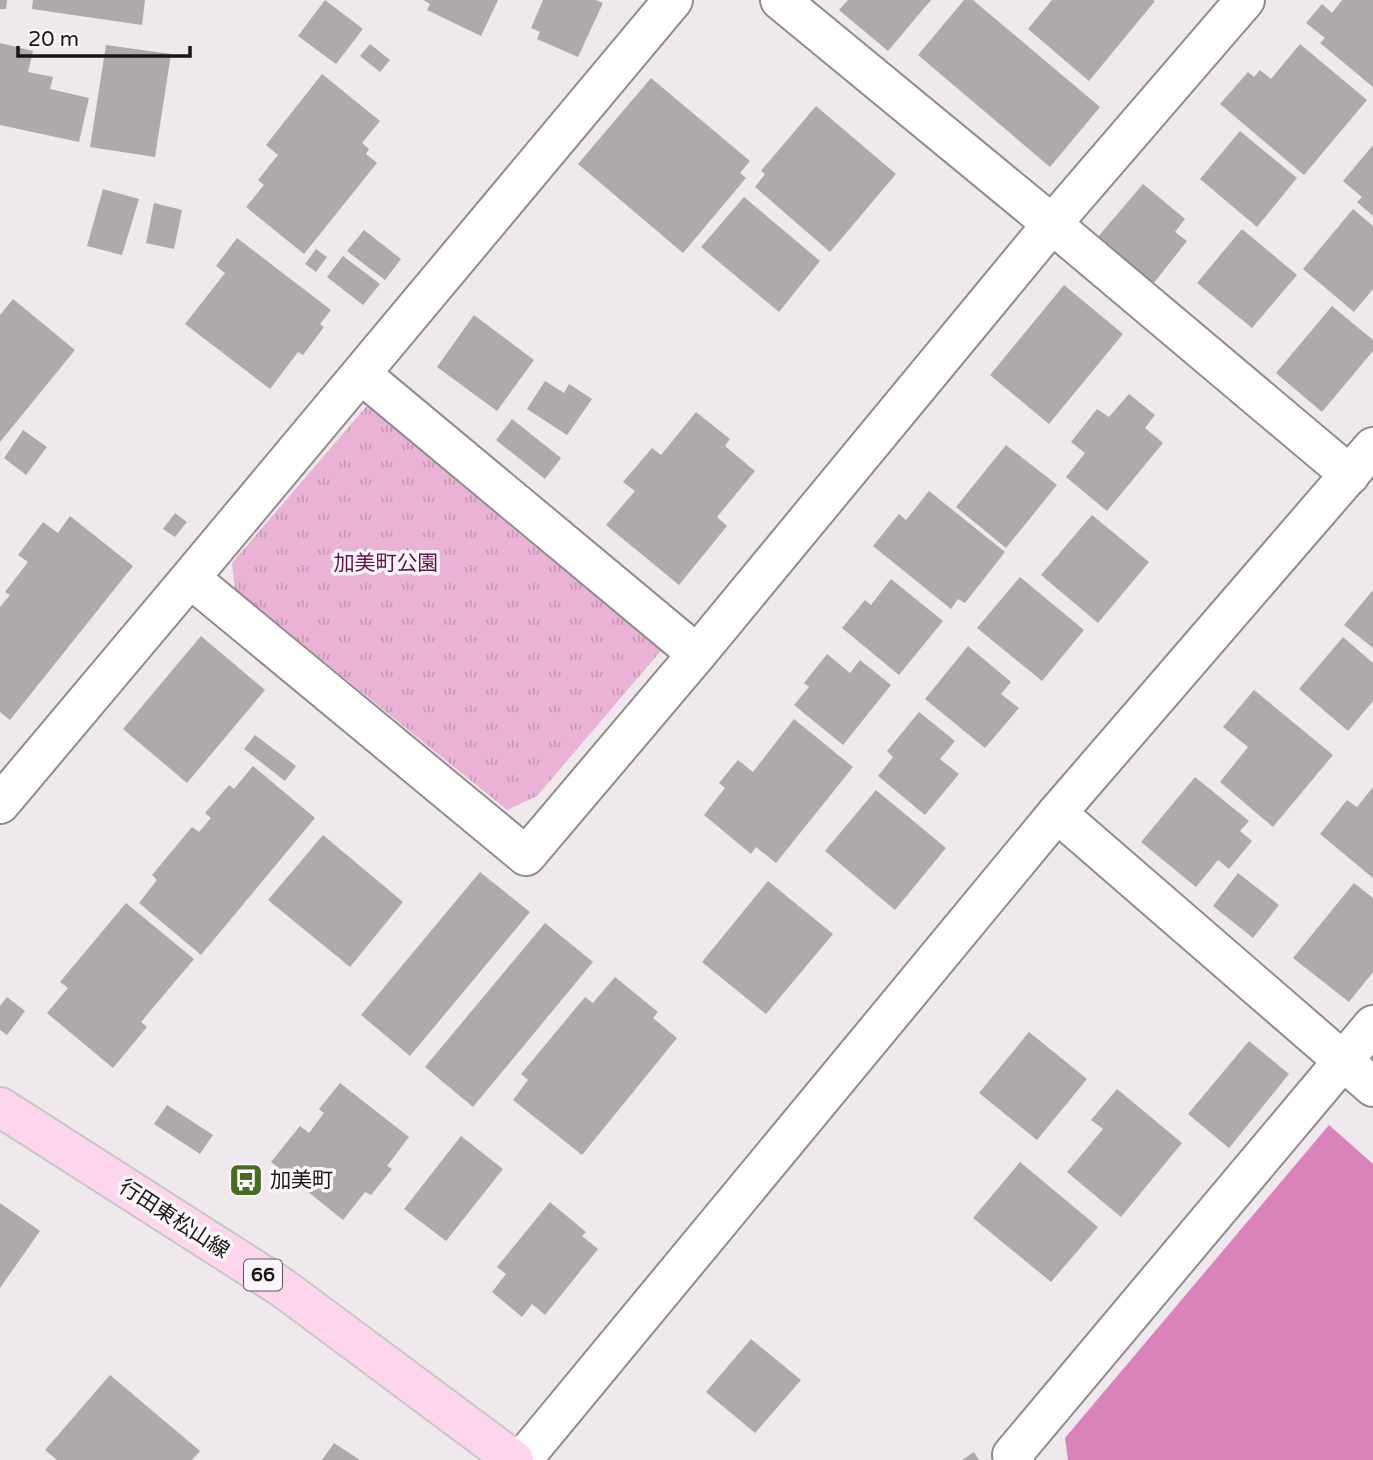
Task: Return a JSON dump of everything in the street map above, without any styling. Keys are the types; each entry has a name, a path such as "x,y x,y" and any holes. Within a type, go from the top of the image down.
{"main road":[{"name":"行田東松山線","path":"0,1107 283,1288 514,1460"}],"street":[{"path":"0,804 673,0"},
{"path":"522,1460 1057,813 1361,461 1052,224 780,0"},
{"path":"190,578 526,856 697,654 1052,224 1245,0"},
{"path":"361,374 697,654"},
{"path":"1057,813 1373,1087"},
{"path":"1015,1460 1012,1455 1373,1025"}],"green space":[{"name":"加美町公園","path":"371,401 665,646 537,796 507,810 235,589 232,563"}],"shaded area":[{"path":"1329,1125 1373,1164 1373,1460 1068,1460 1065,1438"}],"building":[{"path":"0,0 7,0 6,9 0,9"},
{"path":"33,0 145,0 142,25 32,9"},
{"path":"325,0 363,29 336,64 298,36"},
{"path":"423,0 498,0 481,36 427,10 430,4"},
{"path":"543,0 596,0 603,3 578,57 537,39 540,32 531,28"},
{"path":"848,0 931,0 888,51 839,10"},
{"path":"964,0 973,0 1100,107 1050,167 918,55"},
{"path":"1052,0 1155,1 1089,81 1028,29"},
{"path":"1342,0 1373,0 1373,87 1320,43 1325,38 1306,23 1322,4 1332,13"},
{"path":"0,43 33,51 28,72 53,77 50,89 89,98 79,142 0,125"},
{"path":"370,44 390,60 380,72 360,56"},
{"path":"1300,44 1367,100 1304,175 1220,104 1248,72 1254,77 1260,70 1271,79"},
{"path":"106,45 171,54 155,157 90,147"},
{"path":"322,74 380,121 362,143 369,149 366,154 377,163 304,254 246,207 264,185 258,180 278,155 266,145"},
{"path":"651,78 750,161 740,173 746,178 683,253 578,164"},
{"path":"816,106 896,174 830,252 755,187 765,174 761,171"},
{"path":"1240,131 1297,178 1257,227 1200,179"},
{"path":"1373,145 1373,216 1357,202 1362,197 1343,181"},
{"path":"1143,184 1185,219 1175,232 1187,241 1153,284 1097,238"},
{"path":"103,189 139,199 122,255 87,246"},
{"path":"744,197 820,261 779,312 701,247"},
{"path":"154,203 182,210 174,249 146,243"},
{"path":"1353,209 1373,226 1373,289 1354,312 1303,269"},
{"path":"1242,229 1297,275 1252,328 1197,283"},
{"path":"364,230 401,259 385,280 347,251"},
{"path":"237,238 331,310 320,324 324,327 303,355 298,352 270,389 185,324 225,273 216,266"},
{"path":"316,249 327,257 316,272 305,264"},
{"path":"343,256 380,284 363,305 327,277"},
{"path":"1064,285 1123,334 1049,424 990,375"},
{"path":"13,299 75,350 0,442 0,315"},
{"path":"1332,306 1373,340 1373,351 1322,412 1276,373"},
{"path":"474,315 534,360 497,411 437,367"},
{"path":"545,381 564,393 569,384 592,399 567,435 527,409"},
{"path":"1129,394 1155,415 1145,428 1163,443 1107,511 1066,477 1085,453 1071,442 1097,409 1109,417"},
{"path":"696,412 730,439 725,446 755,471 717,517 727,526 679,585 606,525 635,491 623,482 652,448 661,455"},
{"path":"512,419 561,458 545,479 496,440"},
{"path":"23,430 47,447 26,475 4,458"},
{"path":"1006,445 1057,485 1006,548 956,507"},
{"path":"929,491 1005,552 965,603 958,599 951,609 873,546 899,514 906,520"},
{"path":"175,513 187,522 175,537 163,529"},
{"path":"1092,515 1149,562 1098,623 1041,575"},
{"path":"70,516 133,566 10,720 0,712 0,607 10,595 5,592 28,562 18,555 43,522 58,533"},
{"path":"1020,577 1084,630 1042,681 977,628"},
{"path":"891,579 943,621 899,675 842,628 865,600 871,605"},
{"path":"1373,590 1373,648 1344,625"},
{"path":"201,636 265,690 187,783 123,729"},
{"path":"1343,637 1373,663 1373,701 1348,731 1299,689"},
{"path":"968,646 1011,682 1001,694 1019,708 985,748 925,699"},
{"path":"827,654 850,673 860,660 891,685 843,745 794,705 809,687 804,683"},
{"path":"1254,690 1333,755 1273,827 1220,782 1248,747 1223,727"},
{"path":"919,712 955,741 940,759 959,774 925,815 878,776 893,757 887,751"},
{"path":"794,719 853,767 776,863 756,847 751,854 704,815 725,788 719,783 738,760 753,772"},
{"path":"255,735 296,766 285,781 244,749"},
{"path":"253,766 315,818 201,955 139,903 157,880 152,875 192,827 199,832 211,818 205,813 229,785 234,789"},
{"path":"1195,777 1249,821 1240,831 1252,841 1229,869 1218,860 1196,887 1141,842"},
{"path":"1373,787 1373,878 1320,834 1347,800 1357,807"},
{"path":"876,790 946,848 895,910 825,851"},
{"path":"323,835 403,902 350,967 268,900"},
{"path":"480,872 530,912 410,1056 361,1015"},
{"path":"1238,873 1279,905 1253,938 1213,906"},
{"path":"768,881 833,934 766,1014 702,962"},
{"path":"1354,883 1373,898 1373,972 1349,1002 1293,958"},
{"path":"126,903 194,959 141,1022 147,1027 113,1068 47,1013 68,988 60,982"},
{"path":"545,923 593,962 473,1107 425,1067"},
{"path":"615,977 658,1012 653,1018 677,1038 582,1155 513,1100 528,1080 521,1074 585,997 593,1003"},
{"path":"7,997 25,1011 7,1035 0,1030 0,1006"},
{"path":"1029,1032 1087,1079 1037,1140 979,1093"},
{"path":"1249,1041 1289,1074 1229,1148 1188,1114"},
{"path":"340,1083 409,1137 387,1166 392,1169 371,1195 365,1192 343,1220 271,1162 300,1126 309,1133 324,1113 319,1109"},
{"path":"1117,1089 1182,1143 1121,1217 1067,1172 1103,1129 1091,1120"},
{"path":"167,1105 213,1135 200,1154 154,1124"},
{"path":"461,1136 503,1169 446,1241 404,1209"},
{"path":"1020,1162 1098,1227 1051,1282 973,1218"},
{"path":"550,1202 586,1232 582,1236 598,1249 545,1315 532,1304 522,1317 492,1292 506,1274 497,1267"},
{"path":"0,1203 40,1231 0,1288"},
{"path":"751,1339 801,1380 755,1433 706,1392"},
{"path":"110,1375 200,1451 192,1460 57,1460 45,1450"},
{"path":"334,1443 360,1460 322,1460"},
{"path":"974,1452 979,1460 962,1460"}],"place":[{"name":"加美町","path":"246,1180"}]}
